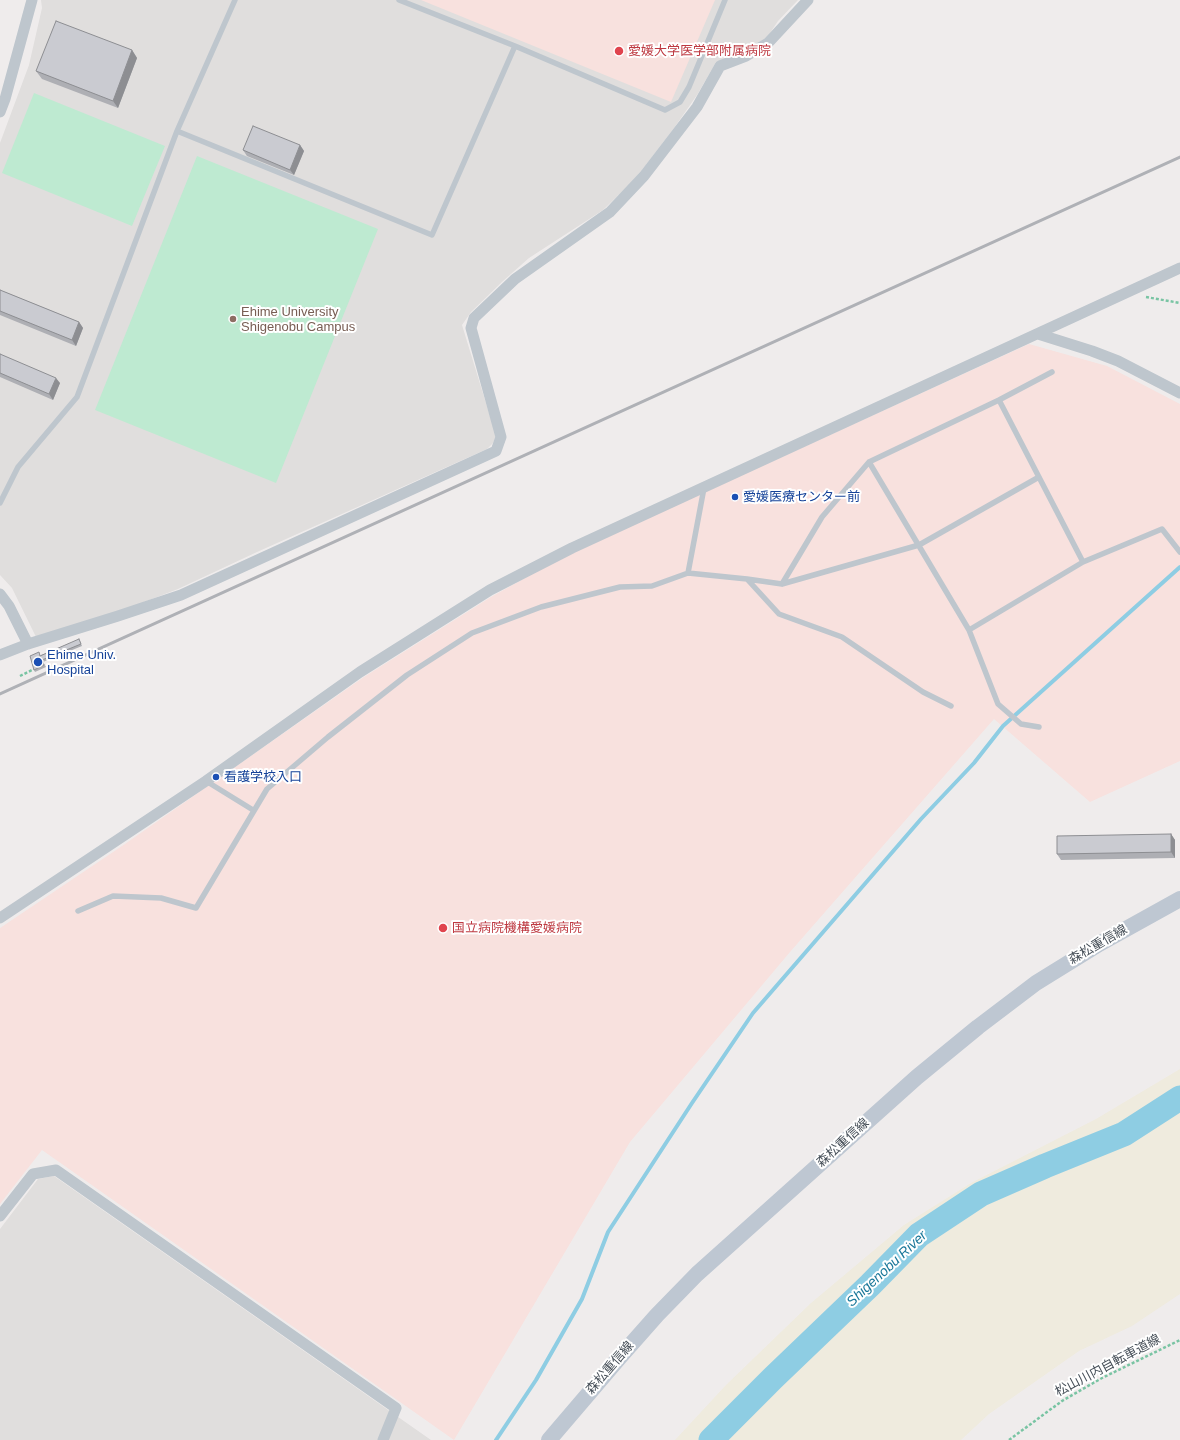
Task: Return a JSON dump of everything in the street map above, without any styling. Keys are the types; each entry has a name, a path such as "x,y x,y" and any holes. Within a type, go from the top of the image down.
{"main road":[{"name":"森松重信線","path":"549,1440 624,1352 697,1274 917,1077 978,1027 1036,983 1099,944 1180,899"}],"street":[{"path":"0,112 2,99 32,0"},
{"path":"0,655 28,644 118,616 181,594 496,451 501,437 471,328 474,318 515,279 610,212 644,176 693,113 720,66 746,56 768,43 808,0"},
{"path":"0,918 206,781 360,672 490,590 572,548 1180,268"},
{"path":"1038,334 1118,361 1180,393"},
{"path":"0,594 9,606 28,644"},
{"path":"0,1216 33,1174 56,1170 396,1408 383,1440"}],"lane":[{"path":"0,503 18,467 77,397 177,131 235,0"},
{"path":"399,0 515,46 665,110 680,102 689,88 725,0"},
{"path":"177,131 432,235 515,46"},
{"path":"782,584 822,517 870,462 999,400 1052,372"},
{"path":"999,400 1083,562"},
{"path":"870,462 969,630 998,704 1021,724 1039,727"},
{"path":"78,912 113,896 161,898 196,908 253,810 267,789 328,737 407,675 472,633 541,607 620,587 652,586 688,573 782,584 919,545 1039,477"},
{"path":"688,573 704,488"},
{"path":"969,630 1083,562 1162,529 1180,552"},
{"path":"747,579 779,614 842,637 923,692 951,706"},
{"path":"206,781 253,810"}],"path":[{"path":"1139,287 1142,297 1180,303"},
{"path":"20,676 34,670"},
{"name":"松山川内自転車道線","path":"1009,1440 1033,1421 1068,1397 1102,1378 1180,1340"}],"shaded area":[{"name":"Ehime University Shigenobu Campus","path":"41,0 798,0 778,21 766,39 743,52 716,62 697,95 674,128 635,179 603,210 529,258 471,312 462,325 496,436 493,443 487,449 178,589 123,610 36,637 12,588 0,575 0,143 29,65 42,8"},
{"name":"愛媛大学医学部附属病院","path":"421,0 715,0 671,102"},
{"path":"1029,344 1107,366 1180,404 1180,761 1090,802 994,719 790,952 630,1142 454,1440 42,1150 0,1204 0,928 125,844 364,677 491,597 565,556"},
{"path":"54,1176 431,1440 0,1440 0,1229 38,1179"}],"green space":[{"path":"34,93 165,146 132,226 2,173"},
{"path":"197,156 378,229 276,483 95,410"}],"sand":[{"path":"1180,1069 1180,1294 1132,1326 1079,1351 989,1414 961,1440 675,1440 726,1385 811,1303 904,1225 971,1183 1096,1119"}],"building":[{"path":"56,21 132,50 113,101 36,71"},
{"path":"253,126 300,145 290,170 243,150"},
{"path":"0,290 79,322 72,340 0,311"},
{"path":"0,354 56,378 49,394 0,373"},
{"path":"79,639 81,644 42,660 44,665 34,670 30,656 39,652 40,656"},
{"path":"1171,834 1171,852 1057,854 1057,836"}],"waterway":[{"path":"496,1440 536,1380 582,1299 608,1232 753,1013 921,819 974,763 1003,726 1180,567"},
{"name":"Shigenobu River","path":"711,1440 870,1285 919,1235 981,1194 1124,1134 1180,1098"}],"railway":[{"path":"0,694 1180,157"}],"place":[{"name":"愛媛大学医学部附属病院","path":"619,51"},
{"name":"Ehime University Shigenobu Campus","path":"233,319"},
{"name":"愛媛医療センター前","path":"735,497"},
{"name":"Ehime Univ. Hospital","path":"38,662"},
{"name":"看護学校入口","path":"216,777"},
{"name":"国立病院機構愛媛病院","path":"443,928"}]}
